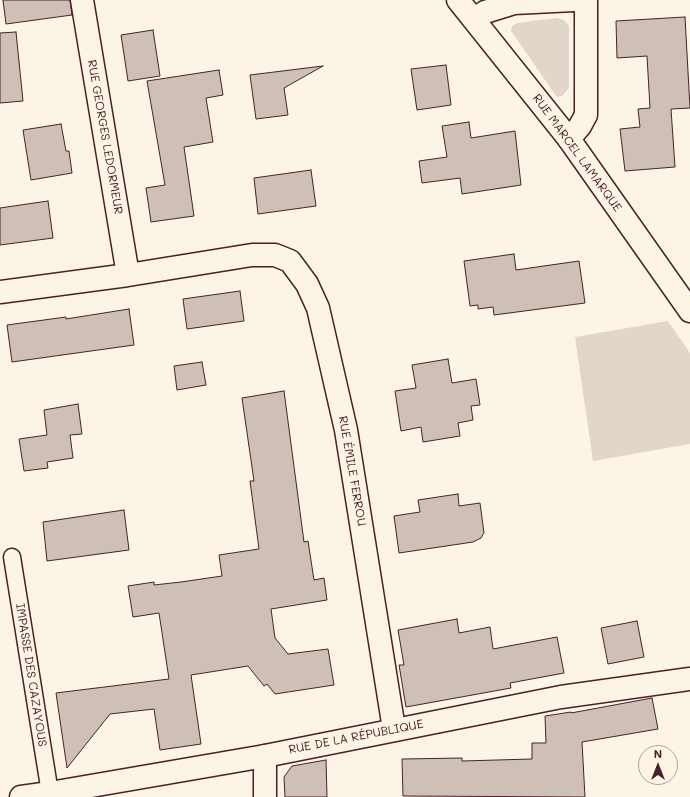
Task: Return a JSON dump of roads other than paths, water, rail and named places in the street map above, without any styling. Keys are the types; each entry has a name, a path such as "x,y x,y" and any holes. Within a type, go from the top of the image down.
{"street":[{"name":"RUE GEORGES LEDORMEUR","path":"82,0 128,274"},
{"name":"RUE MARCEL LAMARQUE","path":"458,0 569,139 690,311"},
{"path":"474,19 485,12 514,3 574,0"},
{"path":"569,139 580,126 586,115 586,0"},
{"name":"RUE ÉMILE FERROU","path":"128,274 252,255 275,255 290,261 307,284 318,308 346,430 394,729"},
{"path":"0,292 128,274"},
{"name":"RUE DE LA RÉPUBLIQUE","path":"21,797 265,756 394,729 561,697 690,679"},
{"path":"265,756 265,797"}],"lane":[{"name":"IMPASSE DES CAZAYOUS","path":"12,558 50,793"}]}
